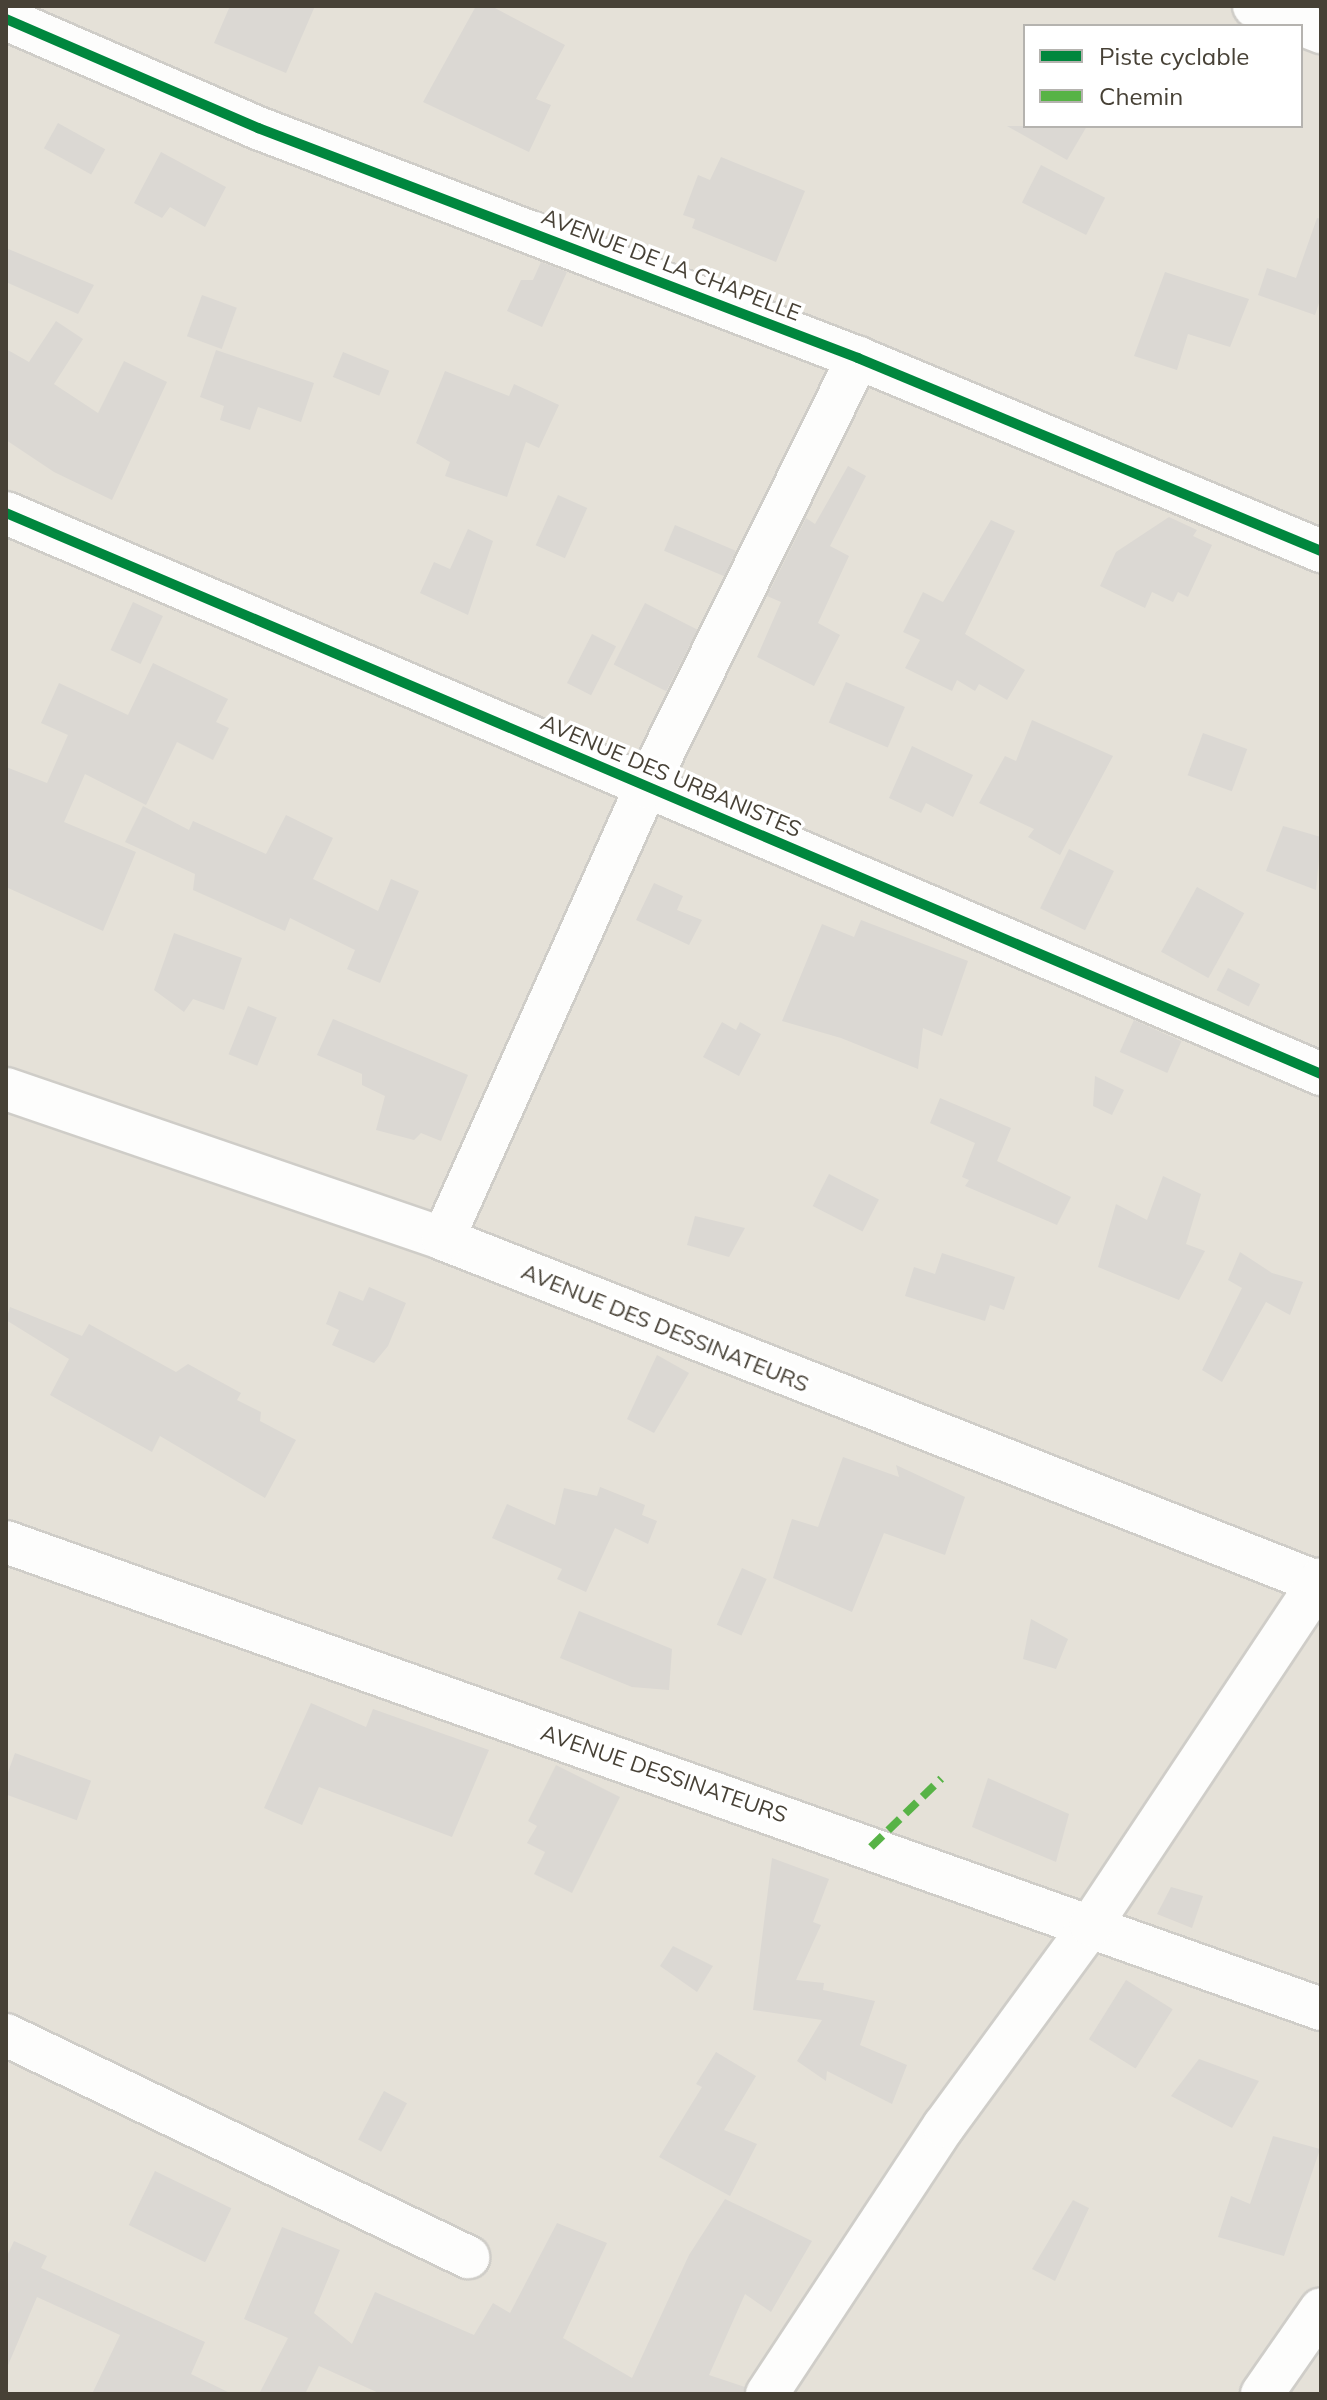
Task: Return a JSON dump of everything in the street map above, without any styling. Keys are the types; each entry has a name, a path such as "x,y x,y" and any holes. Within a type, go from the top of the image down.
{"street":[{"path":"1254,6 1300,24"},
{"name":"AVENUE DE LA CHAPELLE","path":"6,19 258,128 858,358 1321,551"},
{"path":"443,1239 646,787 858,358"},
{"name":"AVENUE DES URBANISTES","path":"6,513 1321,1074"},
{"name":"AVENUE DES DESSINATEURS","path":"6,1089 443,1239 1320,1581"},
{"name":"AVENUE DESSINATEURS","path":"6,1542 1321,2009"},
{"path":"767,2394 944,2126 1091,1925 1320,1581"},
{"path":"6,2035 468,2257"},
{"path":"1262,2394 1309,2352 1321,2309"}],"shaded area":[{"path":"6,6 1321,6 1321,2394 6,2394"}],"building":[{"path":"230,6 315,6 286,73 214,43"},
{"path":"476,6 491,6 565,45 536,99 551,105 529,152 423,102"},
{"path":"58,123 105,149 91,175 44,148"},
{"path":"1007,126 1086,128 1067,160"},
{"path":"161,152 226,187 205,227 170,207 162,218 134,203"},
{"path":"721,157 805,191 776,262 692,228 695,219 683,215 698,175 710,180"},
{"path":"1041,165 1105,198 1086,235 1022,202"},
{"path":"1317,218 1321,219 1321,297 1315,315 1258,295 1267,268 1296,278"},
{"path":"6,248 94,285 78,314 6,282"},
{"path":"541,262 567,272 542,327 507,311 521,280 533,280"},
{"path":"1165,272 1249,299 1230,347 1188,334 1177,370 1134,356"},
{"path":"202,295 237,308 222,349 187,336"},
{"path":"56,321 83,339 54,384 98,413 124,361 167,382 112,500 54,472 6,440 6,349 29,362"},
{"path":"216,350 314,383 301,422 258,407 250,430 220,420 224,406 200,397"},
{"path":"343,352 389,371 379,396 333,377"},
{"path":"445,371 509,396 514,384 559,405 539,448 526,442 507,497 445,476 450,462 416,443"},
{"path":"848,466 866,476 830,546 849,556 818,623 840,635 814,686 757,657 781,602 767,596 806,518 815,524"},
{"path":"558,495 587,508 565,558 536,545"},
{"path":"1169,517 1197,530 1193,536 1212,545 1188,597 1178,592 1173,602 1152,592 1145,608 1100,586 1116,552"},
{"path":"991,520 1015,531 965,634 1025,670 1007,700 979,684 975,691 957,680 952,691 905,668 920,640 903,632 923,592 943,602"},
{"path":"675,525 736,551 725,577 664,551"},
{"path":"468,529 493,541 468,615 420,593 434,562 450,569"},
{"path":"133,602 163,616 141,664 111,650"},
{"path":"645,603 698,630 666,691 614,664"},
{"path":"592,634 616,646 591,695 567,683"},
{"path":"153,663 228,699 216,722 229,728 213,760 177,742 146,805 85,774 64,822 136,852 103,931 6,887 6,767 47,783 68,735 41,723 59,683 128,715"},
{"path":"846,682 905,707 888,748 829,723"},
{"path":"1032,720 1113,756 1060,855 1028,837 1034,829 979,803 1005,756 1016,761"},
{"path":"1203,733 1247,749 1232,791 1188,775"},
{"path":"912,746 973,775 953,817 926,803 921,813 889,798"},
{"path":"143,806 189,830 193,821 266,854 286,815 333,838 313,879 378,911 391,879 419,891 380,983 347,969 355,950 290,918 285,931 193,890 195,874 125,842"},
{"path":"1283,826 1321,837 1316,890 1266,871"},
{"path":"1069,849 1114,871 1085,930 1040,908"},
{"path":"654,883 683,896 677,910 702,920 689,945 636,920"},
{"path":"1197,887 1244,913 1208,978 1161,952"},
{"path":"861,920 968,961 942,1036 923,1028 918,1069 841,1038 782,1021 822,924 854,937"},
{"path":"174,933 242,958 224,1010 193,999 184,1012 154,990"},
{"path":"1228,968 1260,984 1249,1007 1217,990"},
{"path":"248,1006 277,1018 257,1066 229,1054"},
{"path":"333,1019 468,1075 441,1141 421,1133 414,1140 376,1130 385,1096 362,1085 362,1074 317,1055"},
{"path":"1134,1020 1182,1041 1167,1073 1120,1052"},
{"path":"722,1022 736,1030 740,1022 761,1034 739,1076 703,1057"},
{"path":"1095,1076 1124,1090 1112,1115 1093,1106"},
{"path":"940,1098 1011,1128 997,1161 1071,1197 1057,1225 965,1186 969,1180 962,1177 975,1143 930,1123"},
{"path":"829,1174 879,1199 863,1231 813,1206"},
{"path":"1163,1176 1201,1194 1186,1244 1205,1251 1179,1300 1098,1267 1116,1204 1147,1220"},
{"path":"695,1216 745,1228 729,1257 687,1245"},
{"path":"1240,1252 1272,1273 1303,1282 1290,1315 1266,1302 1222,1382 1202,1370 1242,1288 1228,1280"},
{"path":"942,1253 1015,1277 1004,1310 990,1305 985,1321 905,1296 914,1267 935,1274"},
{"path":"369,1287 406,1303 388,1346 374,1363 332,1345 339,1330 326,1324 339,1291 363,1301"},
{"path":"10,1307 82,1336 89,1324 176,1372 188,1364 241,1393 237,1400 261,1412 260,1421 296,1440 265,1498 160,1436 152,1452 50,1395 69,1359 6,1320"},
{"path":"657,1355 689,1373 654,1433 627,1419"},
{"path":"843,1457 899,1477 896,1465 965,1497 945,1555 884,1533 852,1612 773,1578 792,1519 818,1527"},
{"path":"600,1487 645,1505 642,1515 657,1521 648,1544 615,1528 586,1592 557,1579 562,1569 492,1538 507,1504 555,1525 564,1488 597,1496"},
{"path":"742,1568 767,1579 741,1636 717,1625"},
{"path":"579,1611 672,1649 669,1690 632,1687 560,1658"},
{"path":"1031,1619 1068,1639 1056,1669 1023,1659"},
{"path":"311,1703 366,1727 373,1709 489,1750 452,1837 319,1787 302,1825 264,1808"},
{"path":"15,1753 91,1781 77,1820 6,1794 6,1778"},
{"path":"556,1765 620,1797 572,1893 534,1874 545,1852 527,1843 537,1826 528,1821"},
{"path":"988,1778 1069,1814 1056,1862 972,1827"},
{"path":"772,1858 829,1879 813,1922 821,1925 796,1980 824,1983 823,1990 875,2001 860,2045 907,2065 892,2104 827,2071 826,2081 797,2061 822,2020 753,2010"},
{"path":"1171,1887 1203,1896 1192,1928 1157,1914"},
{"path":"673,1946 713,1966 697,1992 660,1966"},
{"path":"1126,1980 1173,2009 1136,2069 1089,2039"},
{"path":"716,2052 756,2076 724,2130 757,2144 730,2196 659,2157 702,2087 696,2084"},
{"path":"1199,2059 1259,2081 1232,2128 1171,2096"},
{"path":"384,2091 407,2103 381,2152 358,2140"},
{"path":"1273,2136 1320,2149 1284,2256 1218,2237 1231,2196 1250,2204"},
{"path":"155,2171 231,2208 205,2262 129,2225"},
{"path":"725,2199 812,2241 771,2312 745,2294 709,2375 745,2387 743,2394 381,2394 319,2366 305,2394 259,2394 288,2338 244,2319 282,2227 340,2250 314,2313 352,2344 375,2292 474,2335 493,2303 510,2313 557,2223 607,2243 563,2338 632,2378 689,2255"},
{"path":"1073,2200 1089,2208 1055,2281 1032,2269"},
{"path":"14,2241 47,2256 41,2268 205,2342 191,2374 232,2394 92,2394 120,2335 37,2297 6,2370 6,2258"}],"marked path":[{"path":"871,1847 941,1779"}],"cycle path":[{"path":"6,19 258,128 858,358 1321,551"},
{"path":"6,513 1321,1074"}]}
